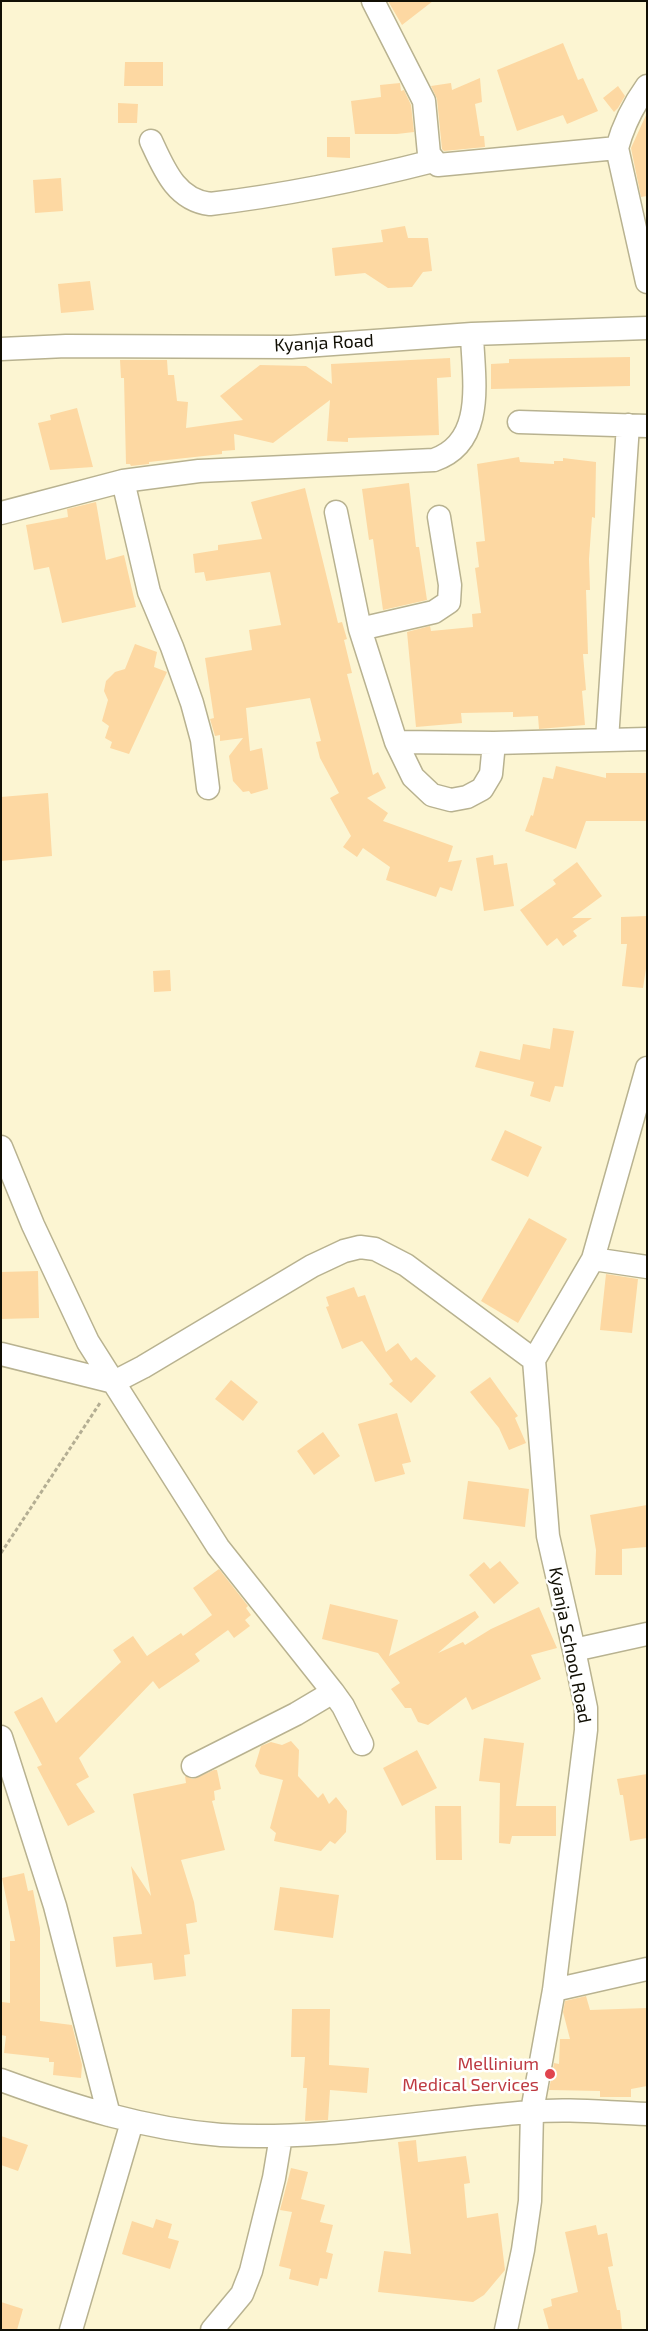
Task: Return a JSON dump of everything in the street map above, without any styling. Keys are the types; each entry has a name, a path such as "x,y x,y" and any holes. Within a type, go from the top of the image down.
{"street":[{"path":"373,1 424,101 429,154 438,165 444,166 617,148"},
{"path":"647,86 620,136 617,148 647,282"},
{"path":"151,141 167,176 178,189 201,203 210,204 263,198 352,182 433,161"},
{"name":"Kyanja Road","path":"1,349 66,346 291,347 472,334 647,328"},
{"path":"1,513 124,481 253,467 434,460 445,456 461,444 469,428 474,411 472,334"},
{"path":"519,422 637,426 607,740"},
{"path":"124,481 149,592 172,647 192,703 202,740 208,788"},
{"path":"336,512 360,629 396,742 413,776 432,795 451,800 467,797 482,789 491,774 494,743"},
{"path":"360,629 434,612 449,602 450,585 439,517"},
{"path":"396,742 494,743 647,739"},
{"path":"1,1354 114,1382 143,1367 312,1266 344,1251 360,1247 375,1249 406,1264 534,1360 593,1259 647,1068"},
{"path":"1,1147 33,1225 88,1342 218,1547 333,1692 343,1706 362,1744"},
{"path":"593,1259 647,1267"},
{"name":"Kyanja School Road","path":"506,2330 523,2250 530,2201 532,2111 554,1990 586,1730 586,1708 548,1536 534,1360"},
{"path":"574,1650 647,1634"},
{"path":"192,1766 296,1714 333,1692"},
{"path":"1,1737 56,1906 109,2116"},
{"path":"554,1990 647,1969"},
{"path":"1,2080 132,2122 218,2134 281,2136 532,2111 647,2114"},
{"path":"71,2330 132,2122"},
{"path":"212,2330 242,2294 251,2271 274,2178 281,2136"}],"path":[{"path":"1,1553 114,1382"}],"building":[{"path":"388,1 433,1 402,25"},
{"path":"563,43 578,80 583,78 598,111 567,124 563,115 517,131 497,70"},
{"path":"125,62 163,62 163,86 124,86"},
{"path":"480,78 482,102 475,104 480,136 484,136 485,147 444,151 442,149 437,99 431,86 451,83 452,90"},
{"path":"400,83 401,91 404,90 411,105 414,132 355,134 351,101 381,97 380,85"},
{"path":"618,86 625,96 614,112 603,98"},
{"path":"118,103 138,104 137,123 118,123"},
{"path":"647,113 647,196 641,197 631,148"},
{"path":"327,137 350,137 350,158 327,157"},
{"path":"61,178 63,211 35,213 33,180"},
{"path":"405,226 408,238 428,238 432,271 423,272 412,287 388,288 365,273 335,276 332,248 383,242 381,230"},
{"path":"90,281 94,310 61,313 58,284"},
{"path":"630,357 630,386 491,389 491,364 509,363 509,359"},
{"path":"450,358 451,377 437,378 439,435 348,438 348,442 327,441 330,400 273,443 234,434 235,450 222,451 222,454 149,462 149,464 131,466 126,464 124,378 121,378 120,360 167,360 168,375 174,375 177,401 188,402 186,428 243,420 220,396 260,365 306,366 332,384 331,364"},
{"path":"77,408 93,467 50,470 38,423 51,420 50,415"},
{"path":"519,457 520,462 554,464 554,461 563,461 563,458 596,462 595,518 592,517 589,559 590,590 586,590 588,654 583,654 586,690 582,691 585,725 539,729 538,716 513,717 513,712 461,713 462,723 416,727 407,632 430,626 431,631 473,627 472,614 481,613 475,568 479,567 476,542 485,541 477,464"},
{"path":"409,483 416,547 419,547 427,600 383,610 373,539 369,540 362,489"},
{"path":"305,488 338,623 342,622 347,639 344,640 352,673 347,674 373,775 378,772 386,788 367,798 388,813 383,821 453,846 448,862 462,860 452,891 440,887 436,897 386,880 390,867 363,848 357,857 343,847 351,836 330,798 339,793 320,758 316,742 321,741 310,698 246,708 250,751 262,748 268,789 251,794 249,791 243,792 233,781 229,756 243,738 220,741 220,735 215,736 210,719 214,718 205,658 252,650 249,630 281,625 270,572 206,581 204,572 195,573 193,554 218,550 218,545 262,539 251,502"},
{"path":"96,502 106,560 124,555 136,607 62,623 49,567 34,570 26,525 68,517 67,509"},
{"path":"135,644 157,652 154,667 167,672 129,754 110,748 112,742 105,738 109,726 102,721 108,700 104,691 106,681 115,672 125,669"},
{"path":"556,766 606,778 606,773 647,773 647,821 586,821 576,849 525,831 531,815 533,816 543,777 553,779"},
{"path":"48,793 52,856 1,861 1,797"},
{"path":"493,855 494,865 507,863 514,906 484,911 476,858"},
{"path":"577,862 602,896 572,918 592,918 573,931 577,936 563,946 557,938 547,946 520,910 556,884 553,880"},
{"path":"647,916 647,962 643,988 622,986 627,944 621,944 621,917"},
{"path":"170,970 171,991 154,992 153,971"},
{"path":"553,1028 574,1031 563,1087 555,1086 550,1102 530,1096 534,1082 475,1067 480,1051 520,1060 523,1044 550,1049"},
{"path":"505,1130 542,1147 528,1177 491,1160"},
{"path":"529,1218 567,1239 518,1323 481,1301"},
{"path":"38,1271 39,1318 1,1319 1,1272"},
{"path":"606,1274 638,1279 632,1333 600,1330"},
{"path":"354,1287 358,1297 365,1295 386,1352 398,1343 411,1361 416,1357 436,1376 411,1403 389,1384 393,1381 362,1341 342,1349 326,1307 329,1306 326,1297"},
{"path":"490,1377 518,1416 515,1418 526,1443 509,1450 499,1428 470,1392"},
{"path":"231,1380 258,1402 243,1421 215,1399"},
{"path":"397,1413 411,1462 402,1464 405,1474 375,1482 358,1424"},
{"path":"323,1432 340,1456 314,1475 297,1451"},
{"path":"468,1481 529,1489 525,1527 463,1519"},
{"path":"647,1505 647,1547 622,1549 622,1575 595,1575 596,1550 590,1515"},
{"path":"500,1561 519,1583 494,1604 469,1575 484,1562 490,1569"},
{"path":"219,1569 248,1606 246,1608 251,1615 245,1620 250,1626 234,1638 228,1630 195,1654 200,1661 159,1689 153,1681 79,1758 89,1777 76,1784 95,1812 68,1826 37,1767 42,1765 14,1712 42,1697 56,1723 121,1662 113,1650 133,1636 147,1656 181,1633 183,1636 212,1615 193,1588"},
{"path":"330,1604 398,1620 389,1656 475,1611 479,1617 438,1653 463,1642 465,1645 491,1629 539,1607 557,1648 531,1655 541,1679 472,1710 466,1697 428,1725 418,1722 411,1708 405,1708 391,1689 400,1683 378,1653 322,1639"},
{"path":"484,1738 524,1743 516,1806 556,1806 556,1836 512,1836 510,1844 499,1843 500,1783 479,1781"},
{"path":"291,1741 299,1750 298,1776 318,1798 323,1793 329,1804 336,1797 347,1811 346,1832 335,1844 330,1841 321,1851 274,1841 276,1833 270,1828 283,1780 260,1774 255,1766 261,1746 271,1742 282,1745"},
{"path":"417,1750 437,1788 402,1806 383,1768"},
{"path":"217,1770 221,1789 214,1791 215,1800 212,1801 225,1850 181,1860 194,1902 197,1922 186,1924 190,1954 184,1955 186,1976 154,1980 152,1963 116,1967 113,1937 142,1934 131,1866 151,1896 133,1794 186,1783 185,1776 193,1779"},
{"path":"647,1774 647,1838 630,1841 623,1795 620,1795 617,1779"},
{"path":"435,1806 461,1806 462,1860 436,1860"},
{"path":"24,1873 28,1891 33,1890 40,1928 40,2021 72,2025 82,2065 81,2078 53,2075 54,2062 49,2062 49,2058 4,2053 6,2036 1,2035 1,2011 2,2002 10,2003 10,1941 15,1941 2,1878"},
{"path":"280,1887 339,1895 333,1938 274,1930"},
{"path":"586,1996 590,2010 647,2008 647,2086 631,2089 631,2097 600,2097 600,2091 549,2090 554,2063 559,2064 560,2039 570,2039 563,2012 565,2001"},
{"path":"292,2009 330,2009 329,2065 369,2068 367,2093 330,2090 328,2120 305,2121 307,2088 303,2088 305,2057 291,2057"},
{"path":"1,2136 28,2145 18,2171 1,2165"},
{"path":"416,2140 418,2162 466,2156 470,2183 464,2184 467,2218 498,2213 505,2270 484,2295 473,2302 378,2292 384,2251 411,2254 398,2142"},
{"path":"291,2168 308,2172 301,2199 325,2205 320,2222 333,2225 326,2252 333,2254 327,2279 320,2278 318,2286 289,2279 291,2269 279,2266 292,2212 280,2210"},
{"path":"156,2219 172,2224 168,2238 179,2241 170,2269 122,2254 132,2221 153,2228"},
{"path":"596,2225 598,2235 607,2233 613,2266 608,2267 617,2310 620,2310 622,2330 549,2330 543,2309 552,2306 551,2299 578,2292 565,2232"},
{"path":"1,2302 23,2309 17,2330 1,2330"}],"place":[{"name":"Mellinium Medical Services","path":"550,2074"}]}
